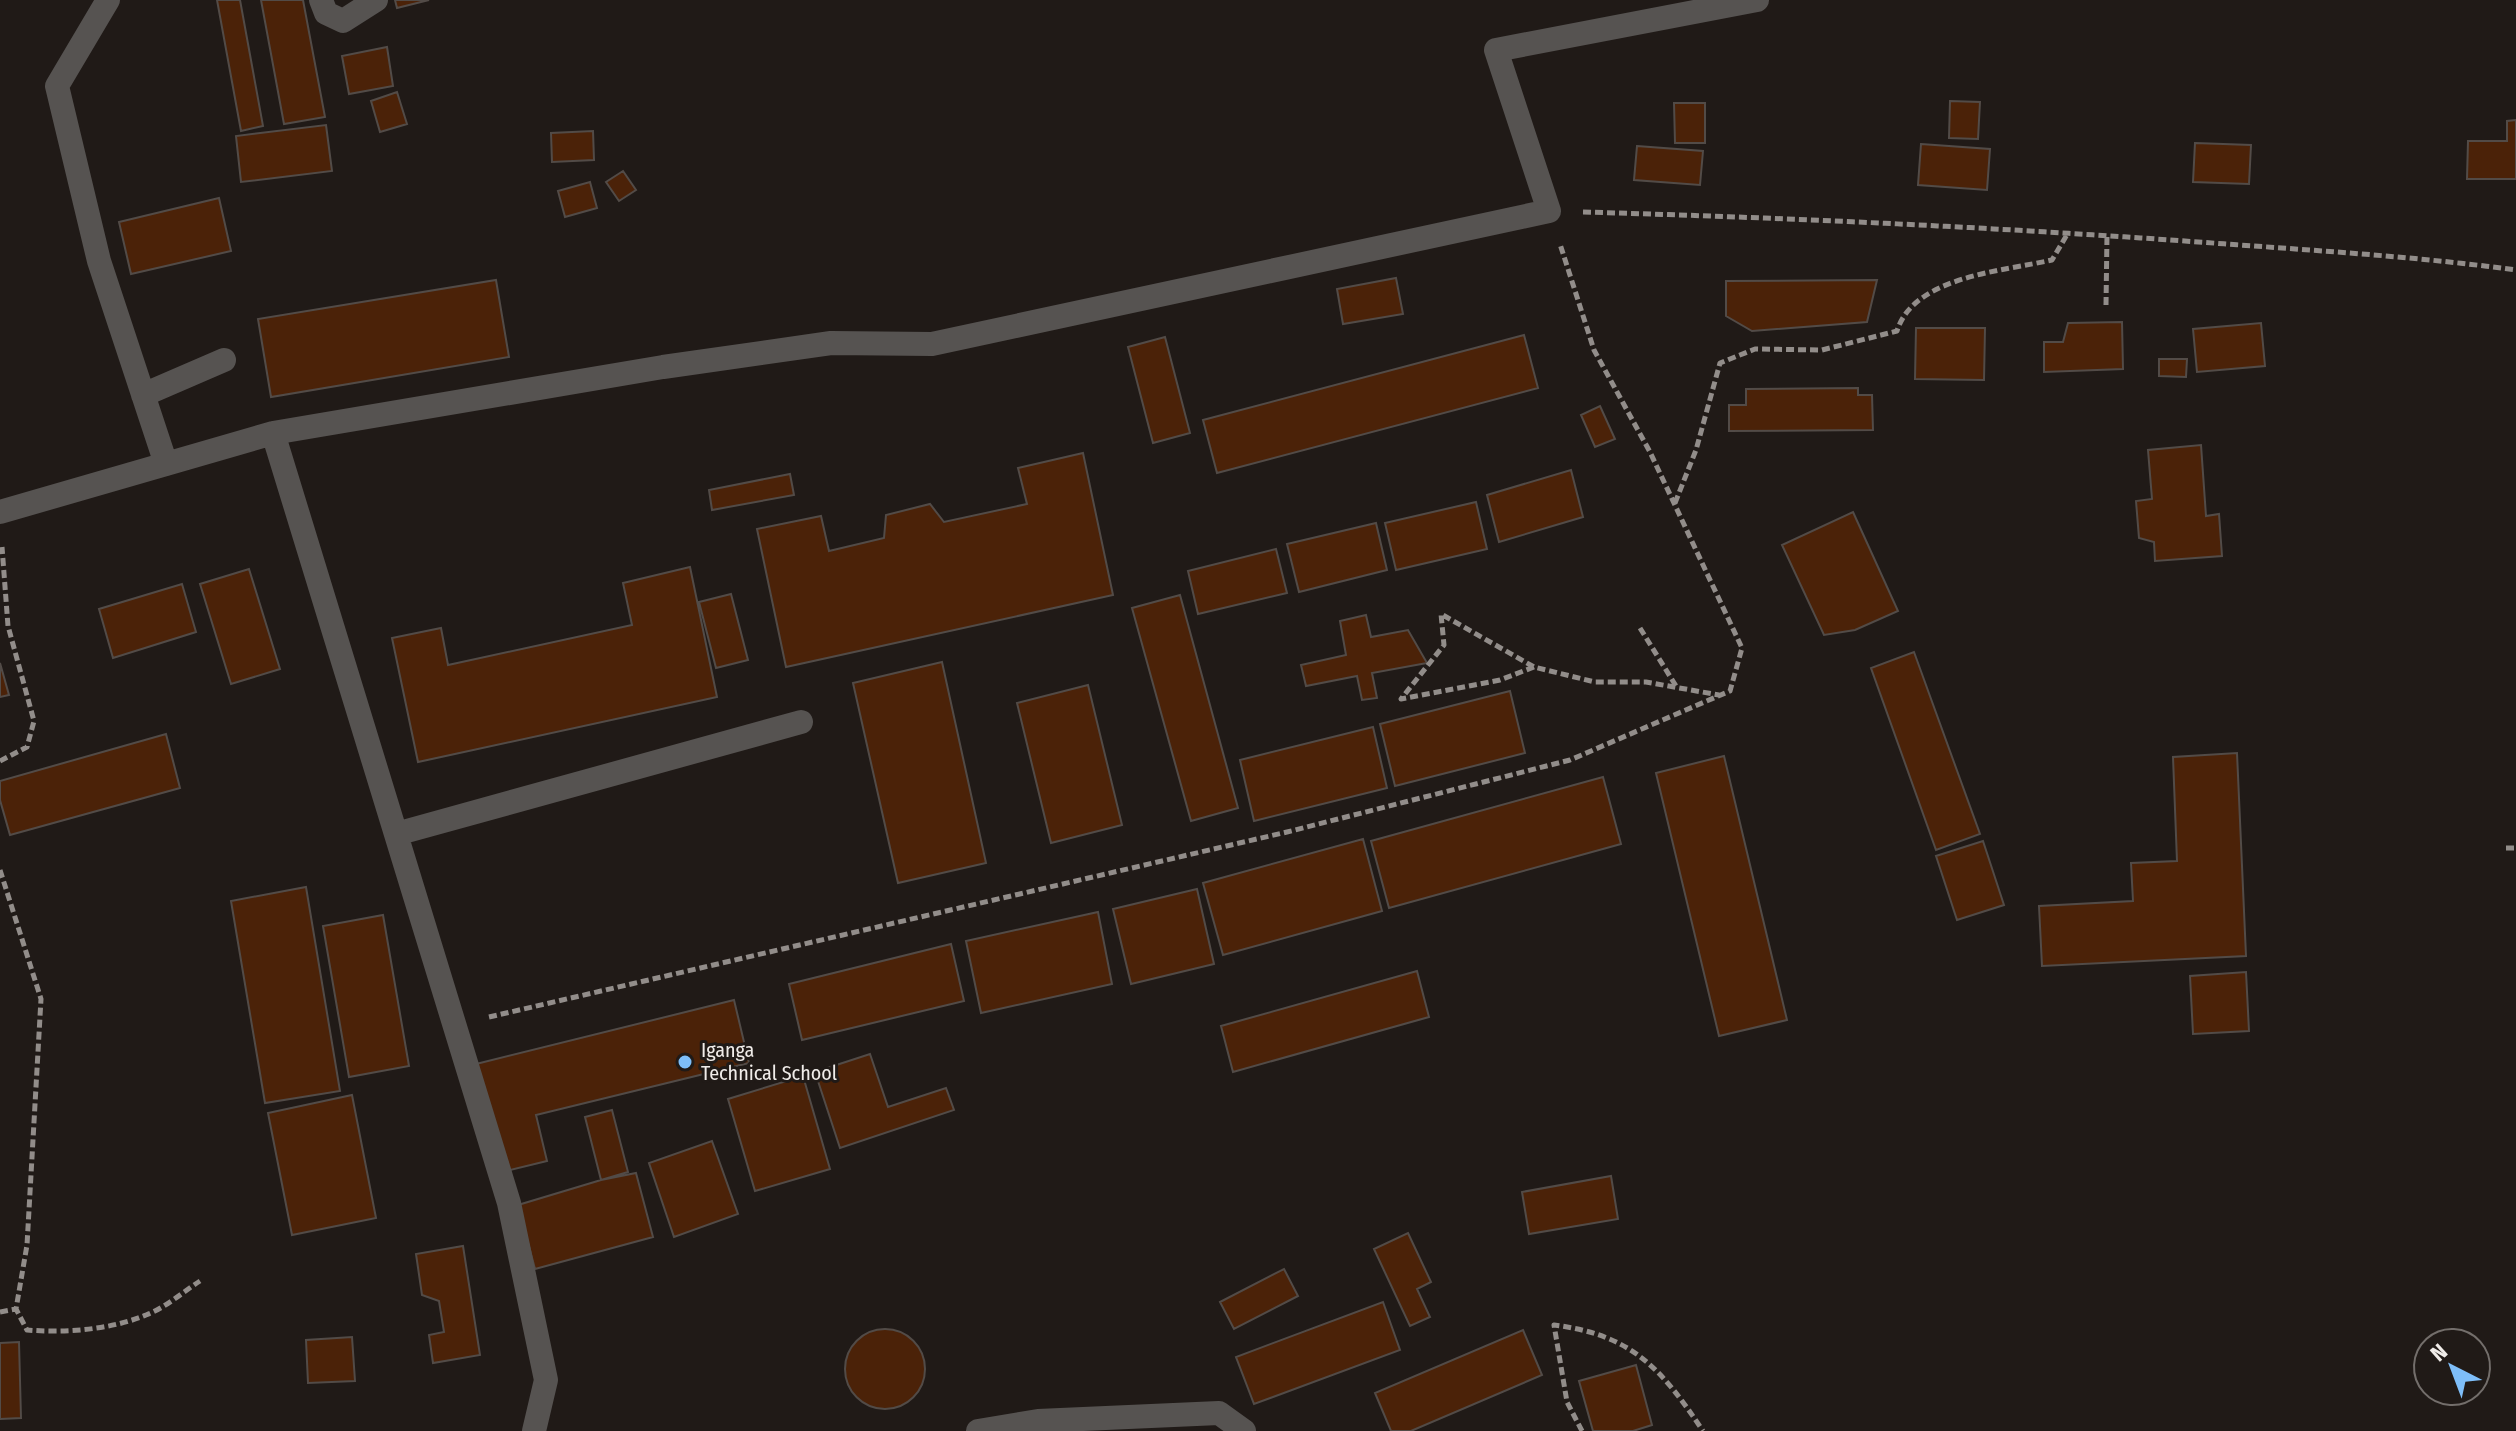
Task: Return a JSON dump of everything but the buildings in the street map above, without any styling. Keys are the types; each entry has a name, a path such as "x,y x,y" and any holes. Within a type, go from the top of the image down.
{"street":[{"path":"108,0 57,86 99,261 166,464"},
{"path":"321,0 326,13 343,21 376,0"},
{"path":"0,512 273,433 663,367 831,343 932,344 1549,211 1496,50 1757,0"},
{"path":"143,395 224,360"},
{"path":"273,433 509,1203 546,1380 534,1431"},
{"path":"396,834 801,722"},
{"path":"978,1431 1038,1421 1219,1413 1244,1431"}],"path":[{"path":"454,1024 1272,836 1570,760 1730,691 1742,648 1675,504 1594,350 1549,211 2107,235 2453,261 2516,270"},
{"path":"1675,504 1696,450 1720,363 1755,349 1822,350 1897,331 1901,317 1934,290 1980,272 2052,260 2068,233"},
{"path":"2106,305 2107,235"},
{"path":"0,761 27,747 34,721 8,626 1,533"},
{"path":"1534,667 1500,680 1401,699 1444,645 1441,614 1534,667 1595,682 1646,682 1720,695"},
{"path":"1640,628 1676,687"},
{"path":"2506,848 2516,848"},
{"path":"0,870 41,999 27,1245 16,1309 27,1330 56,1332 89,1328 147,1315 200,1281"},
{"path":"0,1312 16,1309"},
{"path":"1582,1431 1567,1402 1554,1325 1594,1330 1630,1348 1676,1392 1703,1431"}],"place":[{"name":"Iganga Technical School","path":"685,1062"}]}
